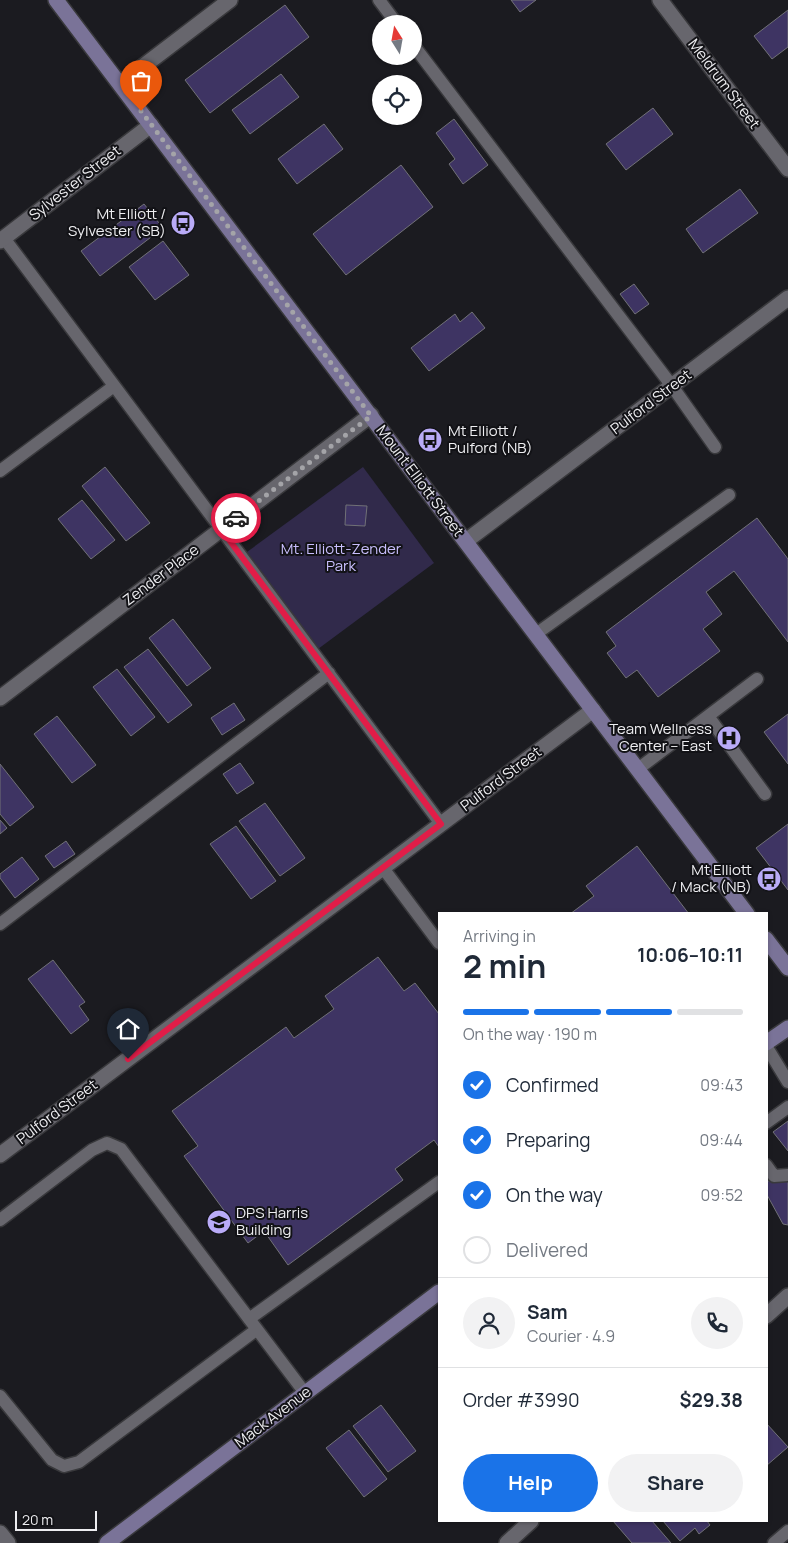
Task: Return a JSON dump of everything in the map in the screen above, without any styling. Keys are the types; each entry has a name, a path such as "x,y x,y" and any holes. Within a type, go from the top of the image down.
{"main road":[{"name":"Mount Elliott Street","path":"56,0 746,912"},
{"path":"768,942 788,968"},
{"path":"768,1043 788,1028"},
{"name":"Mack Avenue","path":"107,1543 438,1293"}],"street":[{"path":"120,84 230,0"},
{"name":"Meldrum Street","path":"660,0 788,169"},
{"name":"Sylvester Street","path":"2,239 151,125"},
{"name":"Pulford Street","path":"466,541 788,298"},
{"name":"Zender Place","path":"0,698 371,416"},
{"name":"Pulford Street","path":"0,1155 593,710"},
{"path":"768,1314 788,1296"},
{"path":"506,1543 530,1522"},
{"path":"0,1533 8,1543"}],"lane":[{"path":"379,0 390,15"},
{"path":"422,57 672,386 716,447"},
{"path":"2,239 441,824"},
{"path":"0,471 114,386"},
{"path":"536,634 729,494"},
{"path":"0,924 329,674"},
{"path":"638,769 757,679"},
{"path":"708,716 765,794"},
{"path":"383,868 438,942"},
{"path":"768,1048 788,1082"},
{"path":"768,1121 788,1106"},
{"path":"0,1220 92,1150 107,1143 121,1149 305,1393"},
{"path":"768,1168 774,1176 788,1175"},
{"path":"249,1319 438,1183"},
{"path":"0,1396 52,1460 64,1466 79,1462 256,1330"},
{"path":"774,1543 788,1531"}],"green space":[{"name":"Mt. Elliott-Zender Park","path":"363,467 434,563 318,649 247,552"}],"building":[{"path":"511,0 536,0 520,12"},
{"path":"285,5 309,37 210,113 185,80"},
{"path":"788,10 788,47 772,59 754,36"},
{"path":"281,74 299,97 250,134 232,110"},
{"path":"653,108 673,134 626,170 606,144"},
{"path":"454,119 488,165 463,184 449,164 455,159 436,133"},
{"path":"324,124 343,149 297,184 278,159"},
{"path":"401,165 433,207 346,275 313,234"},
{"path":"740,189 758,213 703,253 686,229"},
{"path":"144,204 163,228 100,276 81,251"},
{"path":"163,241 189,275 155,300 129,267"},
{"path":"634,284 649,304 635,314 620,294"},
{"path":"472,312 485,328 429,371 411,348 455,314 460,322"},
{"path":"105,467 150,523 126,541 82,486"},
{"path":"82,500 115,540 91,559 58,519"},
{"path":"346,505 367,506 365,526 345,525"},
{"path":"757,518 788,559 788,642 734,571 706,592 722,614 703,629 720,651 658,697 637,670 626,678 607,653 616,646 606,632"},
{"path":"173,619 211,668 187,686 149,638"},
{"path":"148,649 192,705 168,723 124,667"},
{"path":"117,669 155,717 131,736 93,687"},
{"path":"234,703 245,720 222,735 211,718"},
{"path":"788,714 788,764 764,732"},
{"path":"57,716 96,765 72,783 34,734"},
{"path":"240,763 254,783 237,794 223,774"},
{"path":"0,764 34,807 10,826 0,814"},
{"path":"265,803 305,858 280,876 239,821"},
{"path":"0,820 7,828 0,834"},
{"path":"788,824 788,890 756,848"},
{"path":"236,826 276,881 251,899 210,844"},
{"path":"66,841 75,854 54,868 45,856"},
{"path":"637,846 687,912 573,912 594,896 586,886"},
{"path":"22,857 39,879 15,898 0,878 0,874"},
{"path":"378,957 404,991 415,983 438,1013 438,1146 434,1140 395,1169 403,1180 288,1265 264,1231 248,1243 184,1156 198,1146 172,1111 286,1027 294,1038 334,1009 325,996"},
{"path":"53,960 85,1002 79,1006 89,1020 71,1034 28,979"},
{"path":"788,1121 788,1151 773,1132"},
{"path":"788,1180 788,1225 783,1224 768,1197 768,1181"},
{"path":"381,1405 416,1451 388,1472 353,1426"},
{"path":"768,1425 788,1447 768,1464"},
{"path":"349,1430 387,1479 364,1497 326,1448"},
{"path":"614,1522 653,1522 671,1543 632,1543"},
{"path":"664,1522 708,1522 710,1525 699,1534 695,1528 680,1541"}],"way so far":[{"path":"141,111 371,416 236,518"}],"place":[{"name":"Mt Elliott / Sylvester (SB)","path":"183,223"},
{"name":"Mt Elliott / Pulford (NB)","path":"430,440"},
{"name":"Team Wellness Center – East","path":"729,738"},
{"name":"Mt Elliott / Mack (NB)","path":"769,879"},
{"name":"DPS Harris Building","path":"219,1222"}],"route":[{"path":"128,1059 441,824 221,529 236,518"}]}
